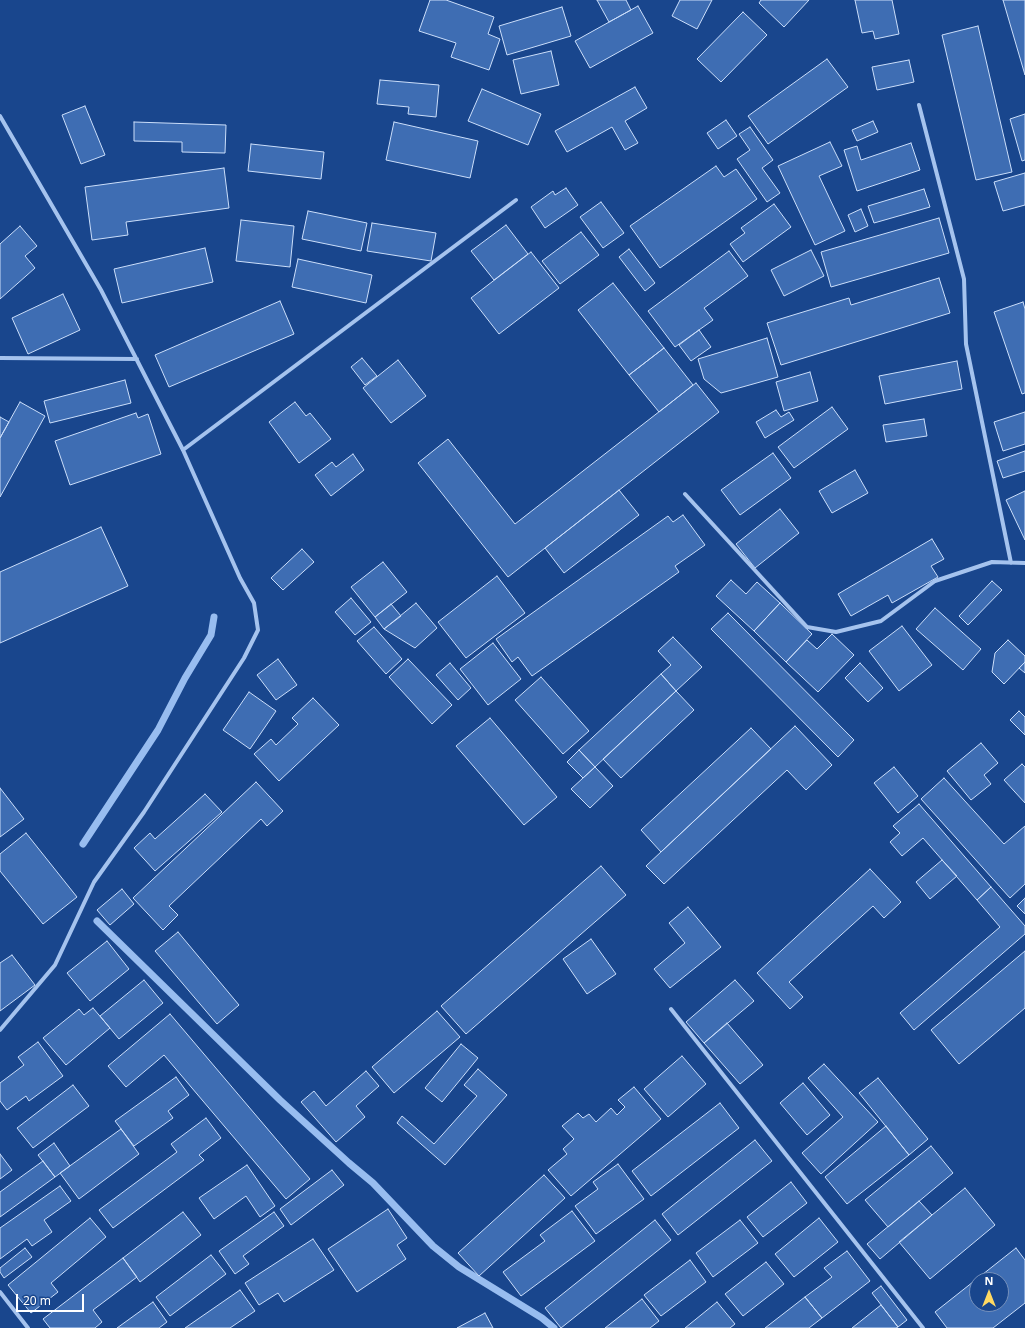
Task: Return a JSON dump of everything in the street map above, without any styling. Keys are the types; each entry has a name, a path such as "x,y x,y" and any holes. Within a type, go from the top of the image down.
{"street":[{"path":"919,105 964,279 966,344 1011,563"},
{"path":"0,116 101,290 183,450 240,578 254,604 258,630 244,658 144,812 94,882 55,965 0,1030"},
{"path":"183,450 516,200"},
{"path":"0,358 137,359"},
{"path":"685,494 807,627 836,632 881,621 935,581 992,562 1025,563"},
{"path":"671,1009 923,1328"},
{"path":"0,1292 28,1328"}],"building":[{"path":"430,0 446,0 494,17 488,34 500,39 489,70 451,57 456,43 419,31"},
{"path":"597,0 626,0 631,10 609,22"},
{"path":"680,0 712,0 697,29 672,16"},
{"path":"761,0 809,0 784,27 759,3"},
{"path":"855,0 892,0 899,34 875,39 873,31 862,33"},
{"path":"1003,0 1025,0 1025,75"},
{"path":"638,6 653,33 590,68 575,41"},
{"path":"562,7 571,36 507,55 499,26"},
{"path":"743,12 767,35 721,82 697,59"},
{"path":"978,26 1012,172 976,180 942,35"},
{"path":"551,51 559,85 521,94 513,60"},
{"path":"827,59 848,87 768,144 748,116"},
{"path":"909,60 914,82 877,90 872,67"},
{"path":"380,80 439,85 436,117 408,114 409,107 377,104"},
{"path":"635,87 647,108 625,121 638,143 625,150 612,127 567,152 555,131"},
{"path":"482,89 541,114 528,145 468,121"},
{"path":"85,106 105,155 81,164 62,115"},
{"path":"1025,114 1025,160 1022,161 1010,119"},
{"path":"726,120 737,136 718,149 707,133"},
{"path":"873,121 878,132 857,141 852,130"},
{"path":"134,122 226,125 225,153 182,152 182,142 134,141"},
{"path":"394,122 478,141 470,178 386,160"},
{"path":"750,127 773,160 762,168 780,193 767,202 737,159 750,150 739,134"},
{"path":"830,142 842,166 819,176 845,231 815,245 778,166"},
{"path":"911,143 920,170 857,191 844,150 857,146 861,160"},
{"path":"251,144 324,152 321,179 248,171"},
{"path":"716,166 724,177 736,169 757,199 660,268 630,226"},
{"path":"224,168 229,208 126,222 128,235 92,240 85,187"},
{"path":"1025,173 1025,205 1003,211 994,182"},
{"path":"566,188 578,205 545,228 531,207 553,191 555,195"},
{"path":"924,189 930,207 874,223 868,206"},
{"path":"601,202 624,233 603,248 580,217"},
{"path":"774,204 791,227 743,262 730,244 745,233 741,228"},
{"path":"861,209 868,226 855,232 848,215"},
{"path":"308,211 367,223 361,251 302,239"},
{"path":"939,218 949,253 831,287 821,252"},
{"path":"241,220 294,226 290,267 236,261"},
{"path":"372,223 436,233 431,261 367,251"},
{"path":"506,225 528,254 494,280 471,251"},
{"path":"20,226 37,246 25,256 35,268 0,299 0,244"},
{"path":"581,232 599,255 560,284 542,261"},
{"path":"205,248 213,282 122,303 114,269"},
{"path":"629,249 655,283 645,291 619,257"},
{"path":"811,250 824,276 784,296 771,270"},
{"path":"729,251 748,276 704,308 713,320 675,347 648,311"},
{"path":"531,252 559,288 499,334 471,298"},
{"path":"298,259 372,275 366,303 292,287"},
{"path":"939,278 950,313 781,365 767,323 849,298 851,305"},
{"path":"613,283 664,348 629,375 578,310"},
{"path":"63,294 80,330 28,354 12,318"},
{"path":"280,301 294,334 169,387 155,355"},
{"path":"1023,302 1025,309 1025,393 1022,394 994,312"},
{"path":"699,330 711,347 691,361 679,345"},
{"path":"767,338 778,377 721,393 704,379 698,359"},
{"path":"664,348 693,385 659,412 629,375"},
{"path":"362,358 377,376 365,385 351,367"},
{"path":"398,360 426,396 391,423 363,388"},
{"path":"957,361 962,389 885,404 879,376"},
{"path":"810,372 818,401 784,411 776,382"},
{"path":"125,380 131,403 50,423 44,401"},
{"path":"696,383 719,412 508,577 418,463 448,439 515,524"},
{"path":"20,402 45,416 0,497 0,438"},
{"path":"295,402 306,416 310,413 331,439 299,463 269,422"},
{"path":"832,407 848,429 794,468 778,447"},
{"path":"776,410 781,417 789,412 794,420 765,438 756,422"},
{"path":"1025,412 1025,444 1003,451 994,422"},
{"path":"136,413 138,418 148,414 161,454 70,485 55,441"},
{"path":"0,417 9,422 0,438"},
{"path":"924,419 927,436 886,442 883,425"},
{"path":"1025,451 1025,471 1003,478 997,461"},
{"path":"773,453 791,478 740,515 721,490"},
{"path":"353,454 364,470 331,496 315,475 332,462 336,467"},
{"path":"855,470 868,493 832,513 819,491"},
{"path":"619,490 639,515 564,573 545,548"},
{"path":"1025,491 1025,540 1006,500"},
{"path":"780,509 799,533 755,568 736,544"},
{"path":"683,515 705,545 675,566 679,572 532,676 518,657 512,662 496,639 668,516 673,522"},
{"path":"101,527 128,586 0,643 0,572"},
{"path":"932,539 944,559 931,566 938,577 892,603 888,595 851,616 838,594"},
{"path":"302,549 314,562 283,590 271,578"},
{"path":"383,562 407,592 375,617 351,587"},
{"path":"497,576 525,613 466,658 438,622"},
{"path":"731,580 746,594 757,582 780,603 754,631 716,596"},
{"path":"992,581 1002,590 968,625 959,616"},
{"path":"351,598 371,622 355,635 335,612"},
{"path":"416,603 437,628 415,648 384,629"},
{"path":"780,603 812,634 786,662 754,631"},
{"path":"391,604 401,616 384,629 375,617"},
{"path":"935,608 981,649 963,670 916,629"},
{"path":"728,613 854,740 838,757 711,629"},
{"path":"902,626 932,665 899,691 869,651"},
{"path":"374,627 402,659 386,674 357,641"},
{"path":"832,634 854,655 818,692 786,662 807,640 817,649"},
{"path":"673,637 702,667 676,691 661,674 671,665 658,651"},
{"path":"1008,640 1025,656 1025,662 1004,684 992,672 995,653"},
{"path":"493,643 521,679 488,705 460,669"},
{"path":"278,659 297,685 276,700 257,675"},
{"path":"408,659 452,705 432,724 389,677"},
{"path":"1025,662 1025,673 1019,668"},
{"path":"450,663 471,688 458,700 436,675"},
{"path":"860,663 883,688 868,702 845,678"},
{"path":"661,674 676,691 595,767 579,750"},
{"path":"541,677 589,731 563,754 515,700"},
{"path":"676,691 694,710 621,778 603,759"},
{"path":"249,692 276,711 250,749 223,730"},
{"path":"313,698 339,725 279,781 254,754 271,739 276,745 298,724 292,718"},
{"path":"1019,711 1025,717 1025,735 1010,720"},
{"path":"490,718 557,797 524,825 456,746"},
{"path":"795,726 832,765 806,790 787,770 664,884 646,866"},
{"path":"751,728 771,749 661,852 641,830"},
{"path":"981,743 998,763 984,775 991,784 971,800 947,771"},
{"path":"579,750 595,767 583,778 567,762"},
{"path":"1022,764 1025,767 1025,803 1004,780"},
{"path":"595,767 613,786 590,808 571,789"},
{"path":"894,767 918,796 898,813 874,783"},
{"path":"944,778 1004,844 1025,826 1025,884 1010,898 921,799"},
{"path":"256,782 283,811 267,826 261,819 169,906 178,915 163,930 133,898"},
{"path":"0,788 24,819 0,837"},
{"path":"205,794 222,812 155,871 134,848 150,833 155,839"},
{"path":"919,804 991,887 977,900 923,838 902,856 890,842 900,833 893,826"},
{"path":"26,833 77,897 43,924 0,871 0,854"},
{"path":"942,860 957,876 930,899 916,882"},
{"path":"601,866 626,895 466,1034 441,1006"},
{"path":"870,869 901,902 884,918 873,906 789,982 803,997 790,1009 757,973"},
{"path":"991,887 1025,926 1025,934 914,1030 900,1013 1000,927 977,900"},
{"path":"122,889 134,904 110,925 97,910"},
{"path":"1025,898 1025,914 1017,906"},
{"path":"688,907 721,947 670,988 654,969 685,943 669,923"},
{"path":"178,932 239,1005 217,1024 155,951"},
{"path":"591,939 616,974 587,994 563,959"},
{"path":"107,941 129,969 90,1001 67,973"},
{"path":"1025,951 1025,1008 959,1064 931,1030"},
{"path":"12,955 35,985 0,1011 0,963"},
{"path":"144,980 163,1003 119,1039 100,1016"},
{"path":"735,980 754,1001 704,1043 686,1022"},
{"path":"93,1008 110,1028 66,1065 43,1038 79,1009 84,1015"},
{"path":"437,1011 460,1037 394,1093 372,1067"},
{"path":"170,1014 310,1179 286,1199 164,1055 126,1087 108,1066"},
{"path":"727,1023 763,1065 740,1084 704,1043"},
{"path":"38,1042 63,1076 29,1101 26,1096 7,1110 0,1101 0,1083 24,1065 18,1057"},
{"path":"461,1044 478,1058 442,1102 425,1088"},
{"path":"682,1056 706,1084 668,1117 644,1089"},
{"path":"824,1064 878,1122 821,1174 802,1153 843,1117 808,1078"},
{"path":"478,1069 507,1095 445,1165 397,1123 402,1116 434,1144 477,1096 464,1085"},
{"path":"366,1071 379,1086 356,1106 365,1117 336,1142 301,1102 314,1091 326,1106"},
{"path":"176,1077 189,1095 168,1111 173,1118 134,1146 115,1121"},
{"path":"878,1078 928,1139 909,1155 859,1093"},
{"path":"803,1083 830,1115 807,1135 780,1103"},
{"path":"73,1085 89,1106 33,1148 17,1128"},
{"path":"634,1087 661,1119 571,1196 548,1170 567,1154 563,1149 574,1139 562,1126 578,1113 583,1118 589,1114 596,1122 611,1108 617,1115 625,1107 618,1100"},
{"path":"720,1103 739,1128 651,1196 632,1171"},
{"path":"206,1118 221,1138 199,1155 204,1160 113,1228 99,1210 177,1152 171,1144"},
{"path":"886,1126 909,1155 847,1204 825,1177"},
{"path":"121,1129 139,1154 79,1199 60,1173"},
{"path":"755,1140 772,1161 678,1235 662,1214"},
{"path":"54,1143 70,1166 55,1177 38,1155"},
{"path":"931,1146 953,1173 888,1227 865,1200"},
{"path":"0,1154 12,1170 0,1179"},
{"path":"43,1161 55,1177 0,1217 0,1192"},
{"path":"618,1164 644,1199 596,1234 575,1206 598,1189 593,1182"},
{"path":"247,1165 275,1206 260,1217 246,1196 214,1219 199,1198"},
{"path":"332,1170 344,1185 291,1225 280,1209"},
{"path":"544,1175 565,1198 479,1276 458,1253"},
{"path":"791,1182 807,1203 763,1237 747,1217"},
{"path":"60,1186 71,1201 44,1220 52,1232 32,1246 27,1239 0,1259 0,1228"},
{"path":"965,1188 995,1225 930,1279 899,1242"},
{"path":"919,1201 932,1215 880,1259 867,1244"},
{"path":"388,1209 407,1238 397,1245 406,1259 357,1292 328,1249"},
{"path":"572,1211 595,1241 521,1296 503,1272 545,1241 540,1235"},
{"path":"183,1212 201,1235 140,1282 123,1258"},
{"path":"274,1212 284,1226 243,1256 249,1264 235,1274 219,1251"},
{"path":"90,1218 106,1237 51,1283 58,1292 31,1313 8,1285"},
{"path":"819,1218 838,1242 794,1277 775,1254"},
{"path":"655,1220 671,1240 561,1328 545,1308"},
{"path":"740,1220 758,1243 713,1277 696,1253"},
{"path":"313,1239 334,1270 284,1302 278,1293 259,1305 245,1283"},
{"path":"25,1248 32,1257 4,1278 0,1272 0,1268"},
{"path":"1016,1248 1025,1260 1025,1303 993,1328 947,1328 935,1312 969,1285 969,1312 1009,1312 1009,1272 986,1272"},
{"path":"847,1251 870,1281 822,1318 805,1297 832,1277 824,1268"},
{"path":"211,1255 226,1274 170,1316 156,1297"},
{"path":"123,1258 137,1277 93,1310 102,1322 95,1328 50,1328 43,1319"},
{"path":"690,1260 706,1282 661,1316 644,1295"},
{"path":"766,1262 784,1284 743,1316 725,1294"},
{"path":"881,1286 907,1320 898,1327 872,1293"},
{"path":"240,1290 255,1311 230,1328 185,1328"},
{"path":"805,1297 822,1318 809,1328 765,1328"},
{"path":"642,1299 659,1321 650,1328 605,1328"},
{"path":"153,1302 167,1322 159,1328 117,1328"},
{"path":"717,1302 735,1324 730,1328 685,1328"},
{"path":"881,1305 898,1327 852,1328"},
{"path":"485,1313 493,1328 457,1328"}],"waterway":[{"path":"83,844 158,730 185,678 211,635 214,617"},
{"path":"97,921 280,1100 373,1183 433,1246 459,1267 542,1318 554,1328"}]}
